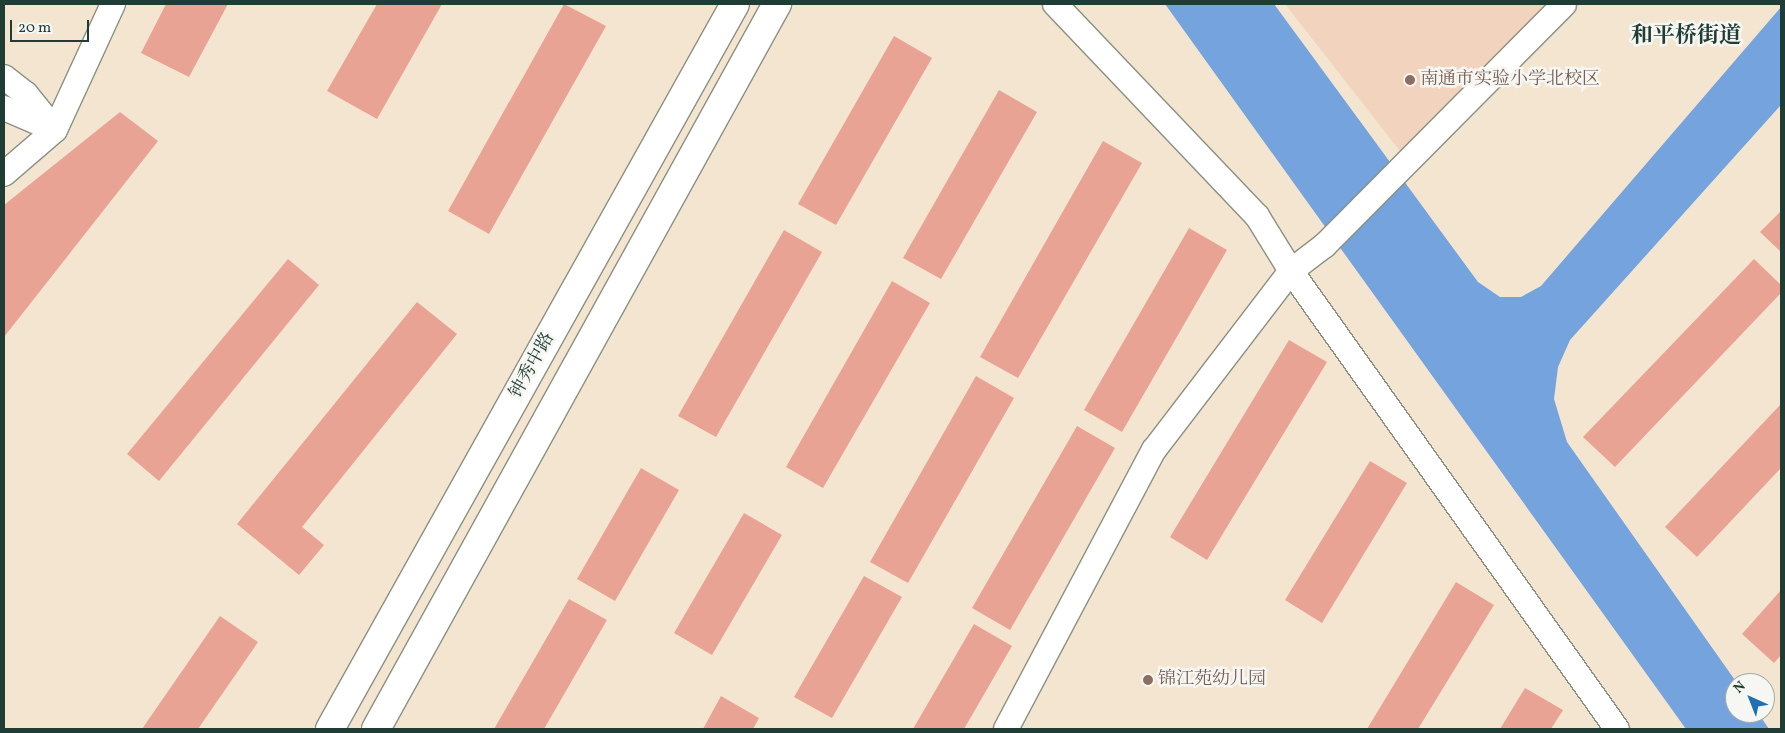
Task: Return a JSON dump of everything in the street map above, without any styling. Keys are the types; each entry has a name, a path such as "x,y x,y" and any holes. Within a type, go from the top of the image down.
{"main road":[{"name":"钟秀中路","path":"330,729 735,4"},
{"path":"376,729 777,4"}],"street":[{"path":"4,174 55,130 114,4"},
{"path":"1055,4 1257,216 1291,271 1617,729"},
{"path":"1006,729 1154,450 1291,271 1325,245 1564,4"},
{"path":"4,76 26,94 55,130"},
{"path":"4,108 55,130"}],"shaded area":[{"name":"南通市实验小学北校区","path":"1285,4 1547,4 1403,155"}],"water":[{"path":"1165,4 1274,4 1478,282 1500,297 1521,297 1541,286 1781,7 1781,105 1570,340 1558,367 1554,399 1567,442 1730,673 1725,673 1725,723 1765,723 1769,729 1686,729"}],"building":[{"path":"166,4 228,4 189,77 141,53"},
{"path":"377,4 442,4 377,119 327,91"},
{"path":"564,4 606,26 489,234 448,211"},
{"path":"894,36 932,58 836,225 798,204"},
{"path":"999,90 1037,112 941,279 903,258"},
{"path":"120,112 158,141 4,337 4,205"},
{"path":"1103,141 1142,163 1018,378 980,357"},
{"path":"1781,211 1781,252 1760,232"},
{"path":"1189,228 1227,250 1122,432 1084,410"},
{"path":"784,230 822,252 716,437 678,416"},
{"path":"288,259 319,285 159,481 127,454"},
{"path":"1754,259 1781,285 1781,293 1615,467 1583,437"},
{"path":"892,281 930,303 823,488 786,467"},
{"path":"417,302 457,334 302,527 324,545 299,575 237,524"},
{"path":"1289,340 1327,362 1207,560 1170,537"},
{"path":"976,376 1014,398 908,583 870,562"},
{"path":"1781,404 1781,468 1697,557 1665,527"},
{"path":"1077,426 1115,448 1010,630 972,608"},
{"path":"1370,461 1407,483 1322,623 1285,600"},
{"path":"641,468 679,490 615,601 577,579"},
{"path":"744,513 782,535 712,655 674,633"},
{"path":"864,576 902,597 832,718 794,697"},
{"path":"1456,582 1494,605 1418,729 1367,729"},
{"path":"1781,590 1781,655 1774,663 1742,634"},
{"path":"569,599 607,620 544,729 494,729"},
{"path":"220,616 258,642 198,729 142,729"},
{"path":"974,624 1012,646 964,729 913,729"},
{"path":"1525,688 1563,710 1551,729 1500,729"},
{"path":"721,696 759,718 753,729 703,729"}],"place":[{"name":"南通市实验小学北校区","path":"1410,80"},
{"name":"锦江苑幼儿园","path":"1148,680"}],"district":[{"name":"和平桥街道","path":"1686,37"}]}
